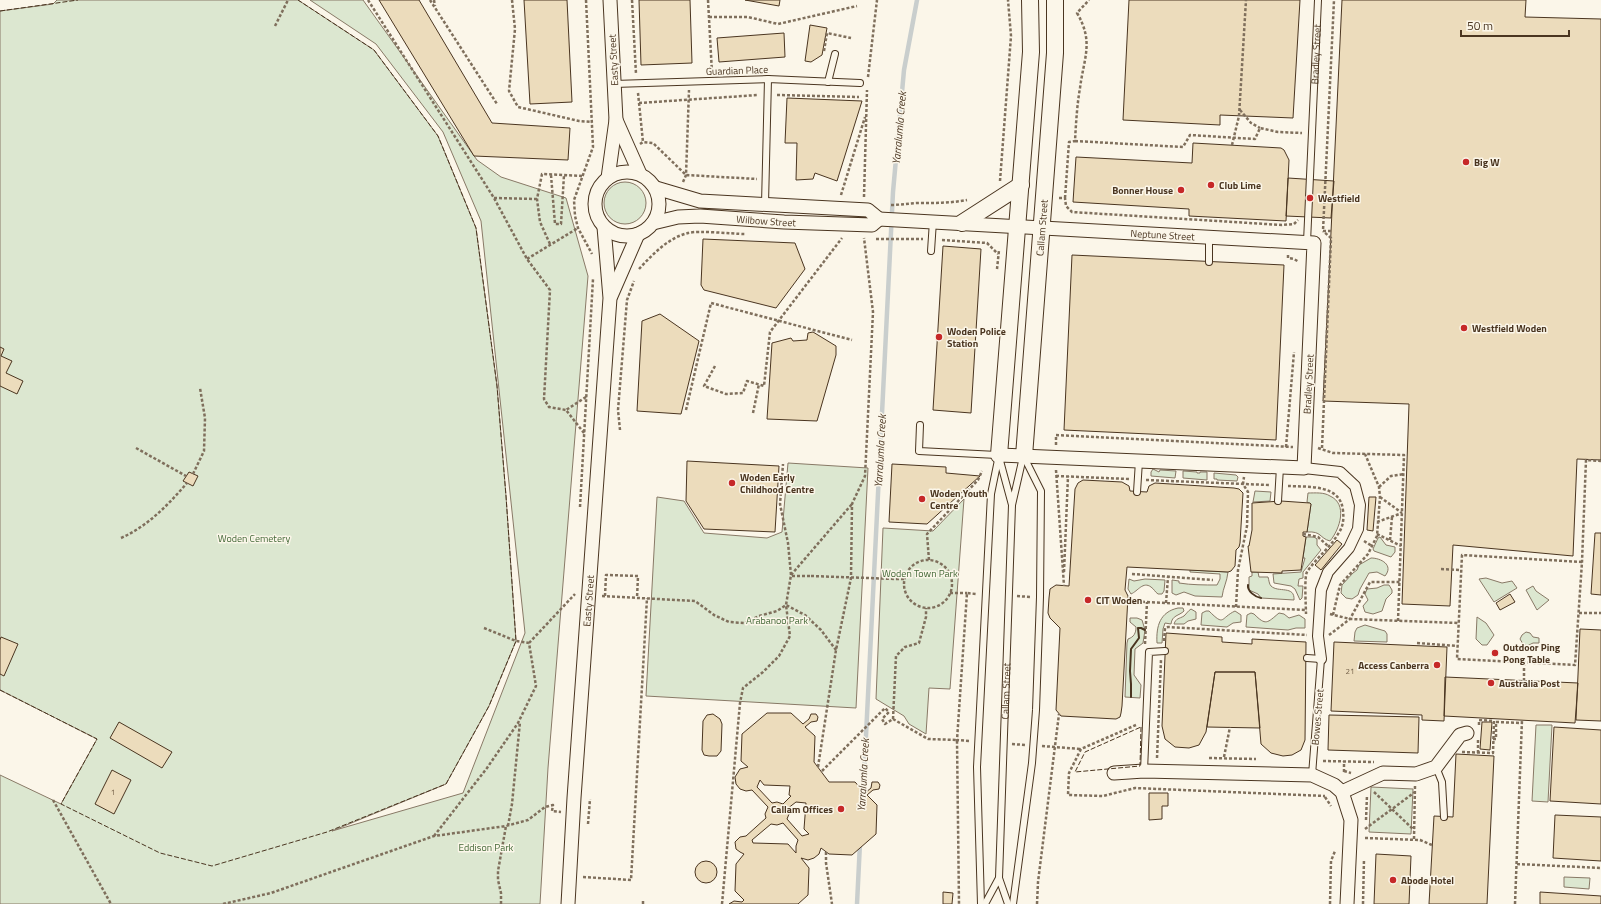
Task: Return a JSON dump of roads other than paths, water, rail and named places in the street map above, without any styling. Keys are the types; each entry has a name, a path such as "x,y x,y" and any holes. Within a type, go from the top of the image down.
{"street":[{"name":"Easty Street","path":"608,178 616,120 610,0"},
{"path":"1030,0 1031,52 999,455 1304,468"},
{"name":"Callam Street","path":"1024,456 1055,53 1055,0"},
{"name":"Easty Street","path":"616,120 640,174"},
{"path":"632,172 640,174 649,180 656,188 660,206 658,215 646,230 629,236 620,235 604,227 598,218 595,207 596,196 600,186 608,178 615,174 632,172"},
{"path":"962,223 996,196 1021,185"},
{"name":"Wilbow Street","path":"656,188 700,201 868,210 879,219 1017,226"},
{"name":"Wilbow Street","path":"653,223 678,217 700,216 784,222 872,225 879,219"},
{"name":"Neptune Street","path":"1017,226 1307,242"},
{"name":"Easty Street","path":"568,904 574,798 610,298 604,227"},
{"name":"Easty Street","path":"610,298 638,234"},
{"name":"Bradley Street","path":"1304,468 1314,243 1307,242"},
{"name":"Bowes Street","path":"1304,468 1340,472 1355,486 1360,505 1358,529 1350,548 1328,572 1320,590 1319,611 1323,636 1321,659"},
{"path":"1342,792 1383,773 1416,774 1436,767 1460,735 1467,733"},
{"path":"1114,773 1144,771 1312,775 1334,785 1342,792 1351,820 1347,904"}],"lane":[{"name":"Bradley Street","path":"1307,242 1318,0"},
{"path":"828,82 835,54"},
{"name":"Guardian Place","path":"614,84 768,79 860,83"},
{"path":"765,204 768,79"},
{"path":"931,251 933,221"},
{"path":"1209,237 1209,262"},
{"path":"920,425 919,451 999,455"},
{"path":"981,904 977,767 991,494 999,455"},
{"path":"999,455 1012,504"},
{"path":"1012,504 1024,456"},
{"path":"1013,904 1032,763 1036,710 1040,597 1041,491 1024,456"},
{"path":"1137,492 1139,461"},
{"path":"1278,501 1280,467"},
{"name":"Callam Street","path":"999,878 1012,504"},
{"path":"1144,771 1147,650 1163,651"},
{"path":"1307,658 1321,659"},
{"name":"Bowes Street","path":"1312,775 1321,659"},
{"path":"1436,767 1442,782 1444,817"},
{"path":"986,904 999,878"},
{"path":"999,878 1008,904"}],"waterway":[{"name":"Yarralumla Creek","path":"863,796 893,192 904,70 917,0"},
{"name":"Yarralumla Creek","path":"857,904 860,843"}],"place":[{"name":"Big W","path":"1466,162"},
{"name":"Club Lime","path":"1211,185"},
{"name":"Bonner House","path":"1181,190"},
{"name":"Westfield","path":"1310,198"},
{"name":"Westfield Woden","path":"1464,328"},
{"name":"Woden Police Station","path":"939,337"},
{"name":"Woden Early Childhood Centre","path":"732,483"},
{"name":"Woden Youth Centre","path":"922,499"},
{"name":"CIT Woden","path":"1088,600"},
{"name":"Outdoor Ping Pong Table","path":"1495,653"},
{"name":"Access Canberra","path":"1437,665"},
{"name":"Australia Post","path":"1491,683"},
{"name":"Callam Offices","path":"841,809"},
{"name":"Abode Hotel","path":"1393,880"}],"park label":[{"name":"Woden Cemetery","path":"254,538"},
{"name":"Woden Town Park","path":"920,573"},
{"name":"Arabanoo Park","path":"777,620"},
{"name":"Eddison Park","path":"486,847"}]}
